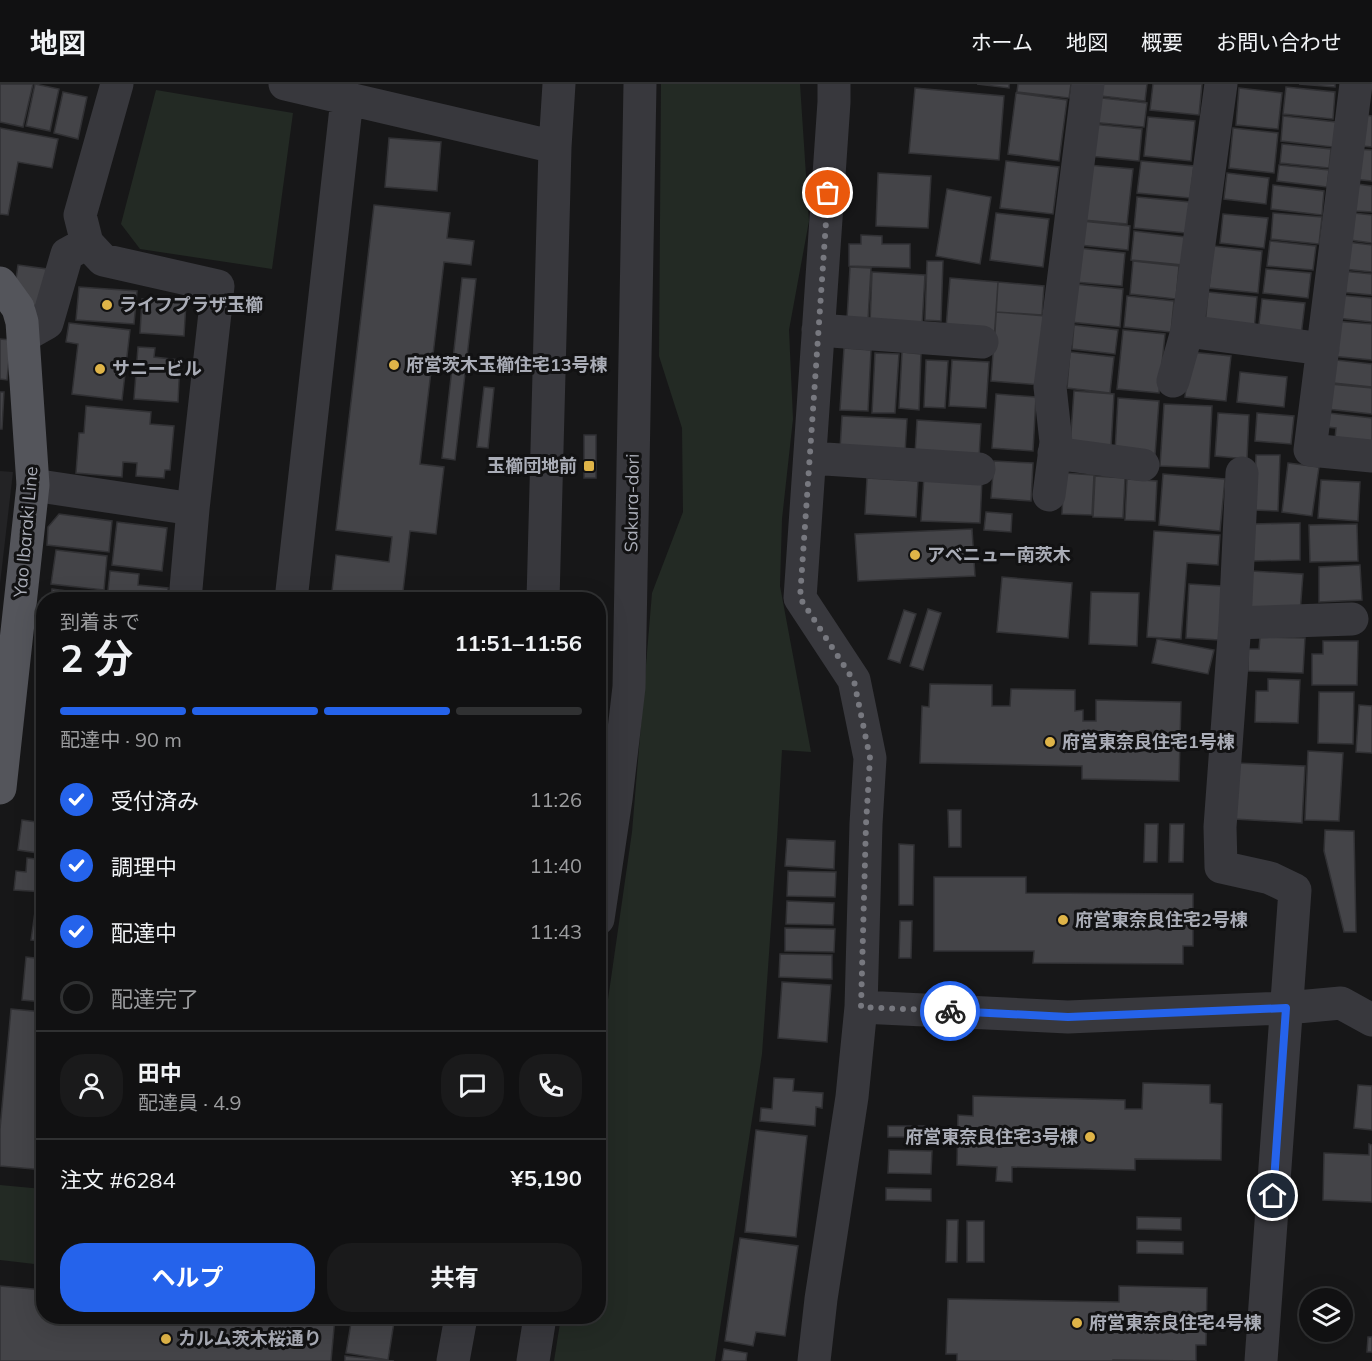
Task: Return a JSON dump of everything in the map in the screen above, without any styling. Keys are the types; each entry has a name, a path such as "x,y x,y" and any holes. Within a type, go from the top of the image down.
{"main road":[{"name":"Yao Ibaraki Line","path":"0,283 18,308 22,322 33,485 0,788"}],"street":[{"path":"117,84 80,214 87,243 103,260 218,286 186,592"},
{"path":"285,84 555,147"},
{"path":"543,592 555,147 559,84"},
{"name":"Sakura-dori","path":"606,866 629,687 640,84"},
{"path":"814,1361 821,1299 852,1097 861,1007 870,758 854,681 800,598 834,84"},
{"path":"1049,495 1056,442 1050,387 1088,84"},
{"path":"1173,381 1187,331 1221,84"},
{"path":"1356,84 1310,450 1372,456"},
{"path":"292,592 347,99"},
{"path":"24,336 47,323 68,254 87,243"},
{"path":"818,330 982,342"},
{"path":"1187,331 1323,349"},
{"path":"1054,453 1143,465"},
{"path":"810,458 979,469"},
{"path":"1242,473 1235,623 1221,827 1221,867 1270,878 1295,890 1261,1361"},
{"path":"33,485 193,509"},
{"path":"1235,623 1352,619"},
{"path":"861,1007 1068,1017 1286,1008 1341,1003 1372,1020"},
{"path":"453,1361 460,1324"},
{"path":"533,1361 539,1324"}],"shaded area":[{"path":"661,84 800,84 809,221 789,330 793,419 782,519 780,586 811,752 782,750 762,1054 715,1361 554,1361 560,1324 606,1324 606,1013 632,832 652,593 683,512 682,428 659,356"},
{"path":"156,90 293,113 272,269 140,249 121,224"},
{"path":"0,471 13,472 0,584"},
{"path":"0,1185 36,1188 36,1264 0,1260"}],"building":[{"path":"0,84 33,84 23,127 0,122"},
{"path":"35,84 59,89 50,131 26,126"},
{"path":"977,84 1009,84 1009,88"},
{"path":"1018,84 1071,84 1069,98 1017,92"},
{"path":"1102,84 1147,84 1145,101 1101,96"},
{"path":"1153,84 1202,84 1199,115 1150,110"},
{"path":"1299,84 1335,84 1335,87"},
{"path":"1286,87 1335,92 1333,119 1283,114"},
{"path":"915,88 1004,96 999,160 909,153"},
{"path":"1239,88 1282,93 1278,129 1236,125"},
{"path":"63,92 87,97 78,139 54,133"},
{"path":"1016,93 1067,100 1059,161 1008,154"},
{"path":"1093,97 1147,103 1144,127 1090,122"},
{"path":"1365,115 1372,116 1372,147 1362,146"},
{"path":"1283,116 1336,122 1333,147 1281,141"},
{"path":"1148,117 1195,121 1191,161 1144,156"},
{"path":"1092,124 1142,129 1139,161 1089,156"},
{"path":"0,128 58,139 52,168 18,162 8,215 0,214"},
{"path":"1233,128 1278,133 1274,173 1229,168"},
{"path":"389,138 441,142 437,191 385,187"},
{"path":"1282,144 1331,149 1329,168 1280,163"},
{"path":"1355,149 1372,150 1372,181 1352,179"},
{"path":"1006,161 1059,167 1053,214 1000,208"},
{"path":"1141,161 1194,166 1190,198 1137,193"},
{"path":"1088,165 1133,169 1127,224 1083,220"},
{"path":"1279,165 1329,170 1327,187 1277,181"},
{"path":"878,173 931,176 928,228 876,226"},
{"path":"1227,173 1269,178 1266,204 1224,199"},
{"path":"1357,184 1372,186 1372,212 1355,211"},
{"path":"1273,185 1324,191 1322,215 1271,209"},
{"path":"947,189 991,197 980,264 936,256"},
{"path":"1137,197 1190,202 1186,233 1134,228"},
{"name":"府営茨木玉櫛住宅13号棟","path":"374,205 450,213 447,238 474,241 471,265 444,262 420,464 444,467 436,534 410,531 403,592 332,592 336,555 389,562 392,537 336,530"},
{"path":"996,213 1049,219 1043,267 990,260"},
{"path":"1273,213 1322,217 1319,244 1271,239"},
{"path":"1353,213 1372,215 1372,243 1350,240"},
{"path":"1223,214 1268,218 1264,248 1220,243"},
{"path":"1082,221 1130,226 1128,250 1079,245"},
{"path":"1134,231 1186,237 1183,265 1131,260"},
{"path":"861,235 882,236 882,244 910,244 910,268 849,266 849,244 861,244"},
{"path":"1270,241 1316,246 1313,270 1267,266"},
{"path":"1347,242 1372,245 1372,272 1344,269"},
{"path":"1213,246 1262,251 1258,293 1209,288"},
{"path":"1079,248 1125,253 1122,286 1075,282"},
{"path":"927,261 943,261 941,321 925,320"},
{"path":"1133,261 1179,266 1176,299 1130,294"},
{"path":"18,265 47,269 42,306 27,305 16,279"},
{"path":"850,267 871,268 868,320 847,319"},
{"path":"1266,269 1311,273 1308,298 1263,293"},
{"path":"1341,271 1372,274 1372,295 1340,292"},
{"path":"872,272 925,275 922,326 870,324"},
{"path":"462,278 476,279 455,460 442,458"},
{"path":"950,278 998,282 995,332 946,328"},
{"path":"998,282 1044,286 1042,315 996,312"},
{"path":"1074,284 1123,289 1120,327 1070,322"},
{"name":"ライフプラザ玉櫛","path":"79,287 137,291 134,324 76,320"},
{"path":"1208,292 1257,297 1254,331 1205,327"},
{"path":"1339,295 1372,298 1372,322 1337,318"},
{"path":"1127,296 1174,301 1171,332 1124,327"},
{"path":"142,299 186,302 184,336 140,333"},
{"path":"1262,299 1305,303 1301,336 1258,332"},
{"path":"996,312 1046,316 1040,385 991,381"},
{"path":"1334,321 1372,324 1372,360 1331,356"},
{"name":"サニービル","path":"69,323 130,330 122,400 72,394 78,344 66,342"},
{"path":"1074,325 1118,330 1115,354 1072,349"},
{"path":"1123,330 1165,334 1159,393 1117,389"},
{"path":"0,339 11,340 7,380 0,379"},
{"path":"138,347 155,348 154,357 180,360 178,402 134,399"},
{"path":"844,348 871,350 868,411 840,410"},
{"path":"902,352 921,354 919,410 899,408"},
{"path":"1070,352 1114,357 1110,393 1067,388"},
{"path":"1190,352 1231,356 1226,401 1185,397"},
{"path":"875,353 899,354 895,413 872,413"},
{"path":"926,360 948,361 945,408 924,407"},
{"path":"952,360 989,362 986,408 949,406"},
{"path":"1336,360 1372,364 1372,387 1333,383"},
{"path":"1240,372 1287,377 1284,407 1237,402"},
{"path":"1330,384 1372,388 1372,414 1327,409"},
{"path":"484,387 494,388 488,448 477,447"},
{"path":"1074,391 1114,394 1111,448 1070,446"},
{"path":"0,392 4,392 2,429 0,429"},
{"path":"996,394 1036,397 1033,451 992,448"},
{"path":"1118,398 1159,401 1155,455 1115,452"},
{"path":"1164,404 1212,406 1209,468 1160,466"},
{"path":"86,406 151,412 150,424 174,426 170,470 165,470 164,478 136,476 137,463 123,462 122,477 76,473 79,433 84,433"},
{"path":"1218,413 1249,415 1247,459 1215,456"},
{"path":"1257,413 1294,416 1291,444 1255,441"},
{"path":"1328,413 1372,418 1372,443 1335,439 1336,428 1326,427"},
{"path":"842,416 907,419 905,453 840,449"},
{"path":"917,420 981,424 979,458 915,454"},
{"path":"584,435 596,435 596,478 584,478"},
{"path":"1256,455 1280,455 1278,511 1254,510"},
{"path":"994,461 1033,463 1031,501 991,498"},
{"path":"1288,463 1319,467 1312,516 1282,512"},
{"path":"1064,473 1094,475 1092,515 1062,514"},
{"path":"1163,474 1225,479 1220,531 1159,525"},
{"path":"924,476 982,479 980,523 921,521"},
{"path":"1095,476 1125,478 1123,518 1093,517"},
{"path":"867,478 918,481 916,517 865,514"},
{"path":"1127,479 1157,481 1155,521 1125,520"},
{"path":"1321,480 1360,482 1358,521 1318,518"},
{"path":"986,512 1012,514 1011,532 984,530"},
{"path":"59,514 112,521 109,552 47,545 48,527"},
{"path":"117,522 167,528 162,571 112,565"},
{"path":"1300,523 1300,560 1253,561 1252,524"},
{"path":"1357,524 1358,561 1310,562 1309,525"},
{"name":"アベニュー南茨木","path":"972,529 975,576 858,581 855,534"},
{"path":"1154,531 1220,535 1218,565 1187,563 1181,639 1147,637"},
{"path":"56,550 107,556 104,590 51,584"},
{"path":"1360,565 1362,600 1319,602 1319,567"},
{"path":"110,571 139,574 138,585 168,588 168,592 108,592"},
{"path":"1252,571 1303,574 1300,613 1250,610"},
{"path":"1002,577 1072,583 1068,638 997,632"},
{"path":"1189,584 1222,586 1219,640 1186,638"},
{"path":"52,589 74,592 52,592"},
{"path":"1091,592 1139,593 1137,646 1089,644"},
{"path":"928,609 941,613 923,670 910,666"},
{"path":"904,610 916,614 900,663 888,659"},
{"path":"1260,637 1305,638 1303,673 1248,671 1248,649 1259,649"},
{"path":"1157,639 1214,650 1208,674 1152,663"},
{"path":"1323,641 1358,641 1357,685 1312,685 1312,654 1323,654"},
{"path":"1268,679 1300,680 1298,723 1255,722 1256,691 1268,691"},
{"name":"府営東奈良住宅1号棟","path":"930,684 992,685 992,706 1010,706 1011,689 1075,690 1075,711 1083,710 1083,721 1096,721 1096,700 1181,702 1179,781 1082,779 1082,766 920,763 922,706 929,707"},
{"path":"1319,692 1354,692 1353,744 1318,743"},
{"path":"1359,705 1372,706 1372,753 1356,752"},
{"path":"1308,751 1343,753 1339,821 1305,820"},
{"path":"1236,763 1305,766 1302,823 1234,819"},
{"path":"948,810 961,810 961,847 949,847"},
{"path":"22,820 36,822 36,853 18,850"},
{"path":"1145,824 1158,824 1157,862 1144,862"},
{"path":"1170,824 1184,824 1183,862 1169,862"},
{"path":"1325,830 1354,831 1356,932 1344,932 1324,851"},
{"path":"787,839 835,841 834,869 785,866"},
{"path":"899,844 914,845 913,905 899,905"},
{"path":"27,858 36,859 36,891 14,890 16,871 26,872"},
{"path":"788,871 836,872 835,897 787,896"},
{"name":"府営東奈良住宅2号棟","path":"934,877 1026,877 1026,893 1193,894 1193,946 1183,946 1183,964 1033,963 1034,951 934,951"},
{"path":"787,901 834,903 833,925 786,924"},
{"path":"36,905 36,940 31,940"},
{"path":"900,921 912,921 911,958 899,958"},
{"path":"785,928 835,929 834,952 785,951"},
{"path":"780,954 832,955 832,979 779,977"},
{"path":"26,957 36,958 36,1001 22,1000"},
{"path":"782,982 831,985 827,1042 778,1038"},
{"path":"11,1009 36,1011 36,1169 0,1166 0,1129"},
{"path":"774,1078 794,1079 793,1091 823,1093 822,1108 816,1107 815,1126 760,1121 761,1108 772,1109"},
{"name":"府営東奈良住宅3号棟","path":"1143,1083 1210,1085 1210,1103 1222,1104 1221,1160 1135,1159 1135,1170 1012,1167 1012,1182 996,1181 997,1167 957,1165 958,1115 973,1116 973,1096 1125,1100 1125,1109 1142,1109"},
{"path":"1358,1085 1372,1086 1372,1130 1354,1128"},
{"path":"888,1126 930,1126 930,1137 888,1137"},
{"path":"756,1130 807,1136 796,1237 745,1232"},
{"path":"1369,1144 1372,1145 1372,1202 1323,1200 1324,1153 1369,1155"},
{"path":"889,1150 932,1151 931,1174 888,1173"},
{"path":"886,1188 931,1189 931,1201 886,1200"},
{"path":"1137,1217 1181,1218 1181,1230 1137,1229"},
{"path":"947,1220 958,1220 957,1262 946,1262"},
{"path":"967,1221 984,1221 984,1262 967,1262"},
{"path":"740,1238 798,1246 785,1336 756,1332 753,1346 725,1341"},
{"path":"1137,1241 1183,1242 1183,1254 1137,1253"},
{"name":"カルム茨木桜通り","path":"0,1286 36,1289 36,1324 334,1324 331,1361 0,1361"},
{"name":"府営東奈良住宅4号棟","path":"1119,1286 1207,1288 1206,1345 1196,1345 1196,1361 957,1361 957,1354 946,1354 948,1299 1119,1302"},
{"path":"351,1324 394,1324 388,1360 346,1353"},
{"path":"1368,1337 1372,1337 1372,1352 1367,1352"},
{"path":"724,1349 747,1353 746,1361 722,1361"},
{"path":"345,1356 394,1361 345,1361"}],"way so far":[{"path":"828,193 800,598 854,681 870,758 861,1007 950,1011"}],"place":[{"name":"ライフプラザ玉櫛","path":"107,305"},
{"name":"府営茨木玉櫛住宅13号棟","path":"394,365"},
{"name":"サニービル","path":"100,369"},
{"name":"玉櫛団地前","path":"589,466"},
{"name":"アベニュー南茨木","path":"915,555"},
{"name":"府営東奈良住宅1号棟","path":"1050,742"},
{"name":"府営東奈良住宅2号棟","path":"1063,920"},
{"name":"府営東奈良住宅3号棟","path":"1090,1137"},
{"name":"府営東奈良住宅4号棟","path":"1077,1323"},
{"name":"カルム茨木桜通り","path":"166,1339"}],"route":[{"path":"950,1011 1068,1017 1286,1008 1273,1196"}]}
